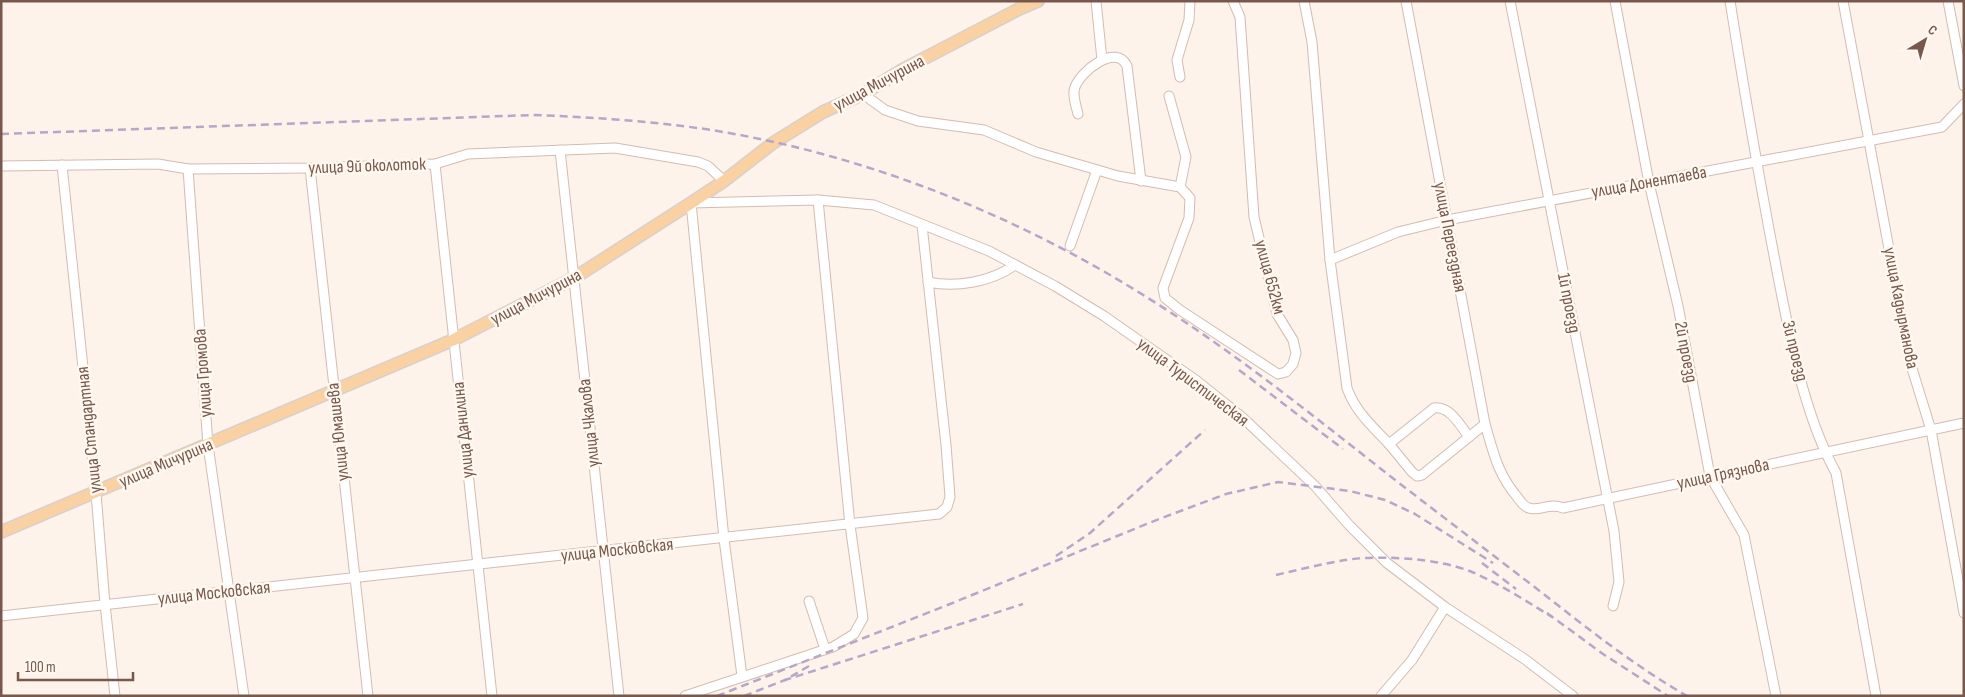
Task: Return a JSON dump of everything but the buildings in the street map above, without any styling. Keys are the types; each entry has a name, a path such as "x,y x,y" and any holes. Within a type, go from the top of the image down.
{"main road":[{"name":"улица Мичурина","path":"1,532 453,340 574,278 691,204 773,143 823,112 863,94 902,70 1038,1"}],"street":[{"path":"1180,77 1177,60 1189,20 1190,1"},
{"name":"улица 652км","path":"1180,187 1190,198 1189,218 1163,288 1165,298 1180,310 1278,374 1286,372 1293,364 1296,354 1293,340 1277,314 1254,217 1240,17 1233,1"},
{"path":"1304,1 1312,42 1330,260 1347,388 1352,401 1362,415 1417,476 1422,476 1485,424"},
{"name":"улица Переездная","path":"1406,1 1485,424 1499,472"},
{"name":"1й проезд","path":"1510,1 1614,531 1619,582 1613,606"},
{"name":"2й проезд","path":"1615,1 1649,183 1678,306 1710,476 1744,535 1776,696"},
{"name":"3й проезд","path":"1730,1 1756,162 1785,312 1802,383 1824,452 1836,473 1876,696"},
{"name":"улица Кадырманова","path":"1843,1 1910,362 1931,430 1964,613"},
{"path":"1948,1 1964,86"},
{"path":"1098,2 1102,60"},
{"path":"1078,114 1074,90 1078,80 1099,61 1118,57 1125,61 1141,181"},
{"path":"863,94 885,110 918,121 984,130 1036,152 1097,170 1141,181 1180,187 1186,157 1169,96"},
{"name":"улица Донентаева","path":"1330,260 1398,232 1447,220 1942,127 1964,104"},
{"name":"улица 9й околоток","path":"1,166 158,164 188,169 310,168 435,164 468,154 615,148 698,162 708,166 724,181"},
{"name":"улица Чкалова","path":"560,150 619,696"},
{"name":"улица Данилина","path":"435,164 492,696"},
{"name":"улица Стандартная","path":"62,165 115,696"},
{"name":"улица Юмашева","path":"310,168 368,696"},
{"name":"улица Громова","path":"188,169 208,444 244,696"},
{"path":"1070,246 1097,170"},
{"path":"685,696 825,649 854,634 863,618 850,525 818,200"},
{"name":"улица Туристическая","path":"691,204 818,200 874,205 989,251 1056,286 1104,316 1198,381 1242,417 1315,486 1387,563 1445,607 1526,660 1573,696"},
{"path":"691,204 724,539 742,676"},
{"name":"улица Московская","path":"1,616 724,539 939,514 947,507 950,497 922,225"},
{"path":"928,282 948,285 988,278 1004,272 1015,265"},
{"path":"1389,444 1434,408 1439,407 1447,410 1469,436"},
{"name":"улица Грязнова","path":"1499,472 1521,502 1532,510 1555,504 1563,508 1964,423"},
{"path":"809,601 825,649"},
{"path":"1381,696 1412,660 1445,607"}],"railway":[{"path":"1,134 533,115 598,118 705,129 763,140 879,171 991,214 1045,240 1097,268 1181,319 1276,387 1630,660 1687,696"},
{"path":"1239,370 1343,449"},
{"path":"1056,556 1090,533 1205,430"},
{"path":"717,696 1159,519 1226,494 1278,482 1350,491 1385,500 1415,514 1493,563"},
{"path":"1276,575 1354,559 1388,558 1442,563 1472,572 1503,587 1552,617"},
{"path":"1482,563 1516,589"},
{"path":"809,666 785,680 1023,604"},
{"path":"1547,613 1603,654 1668,696"},
{"path":"744,696 785,680"}]}
